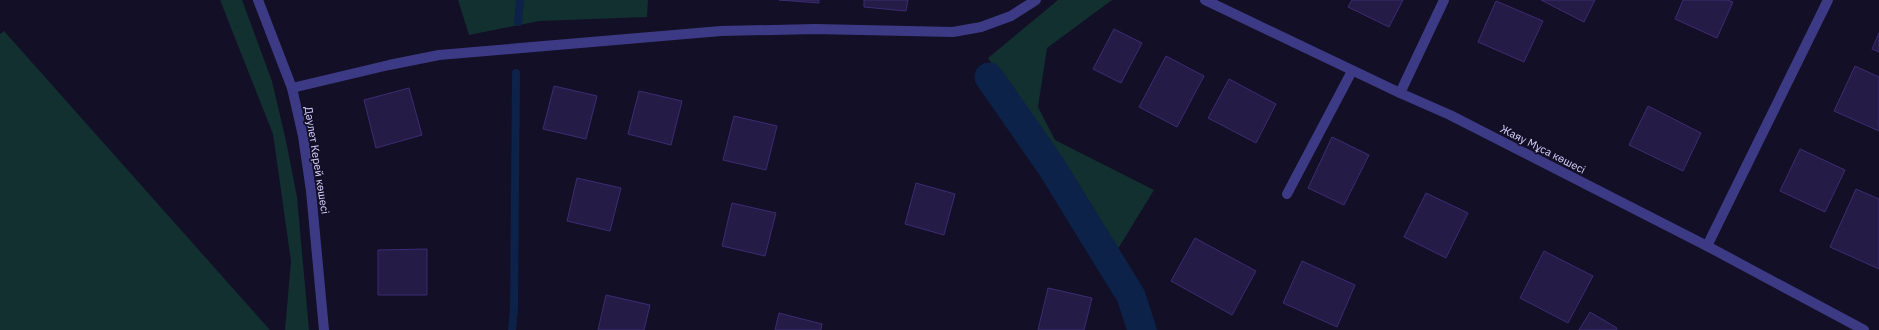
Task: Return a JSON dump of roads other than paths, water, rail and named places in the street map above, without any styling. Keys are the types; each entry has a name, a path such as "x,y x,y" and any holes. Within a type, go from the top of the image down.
{"street":[{"name":"Дәулет Керей көшесі","path":"258,0 292,88 303,136 311,191 324,330"},
{"path":"292,88 389,64 439,55 721,31 815,29 953,32 987,25 1011,16 1036,0"},
{"name":"Жаяу Мұса көшесі","path":"1205,0 1352,71 1450,115 1707,246 1864,330"},
{"path":"1400,93 1444,0"},
{"path":"1707,246 1828,0"},
{"path":"1287,194 1352,71"}],"waterway":[{"path":"518,22 520,0"},
{"path":"512,330 514,308 516,73"},
{"path":"989,77 1051,166 1131,296 1142,330"}]}
